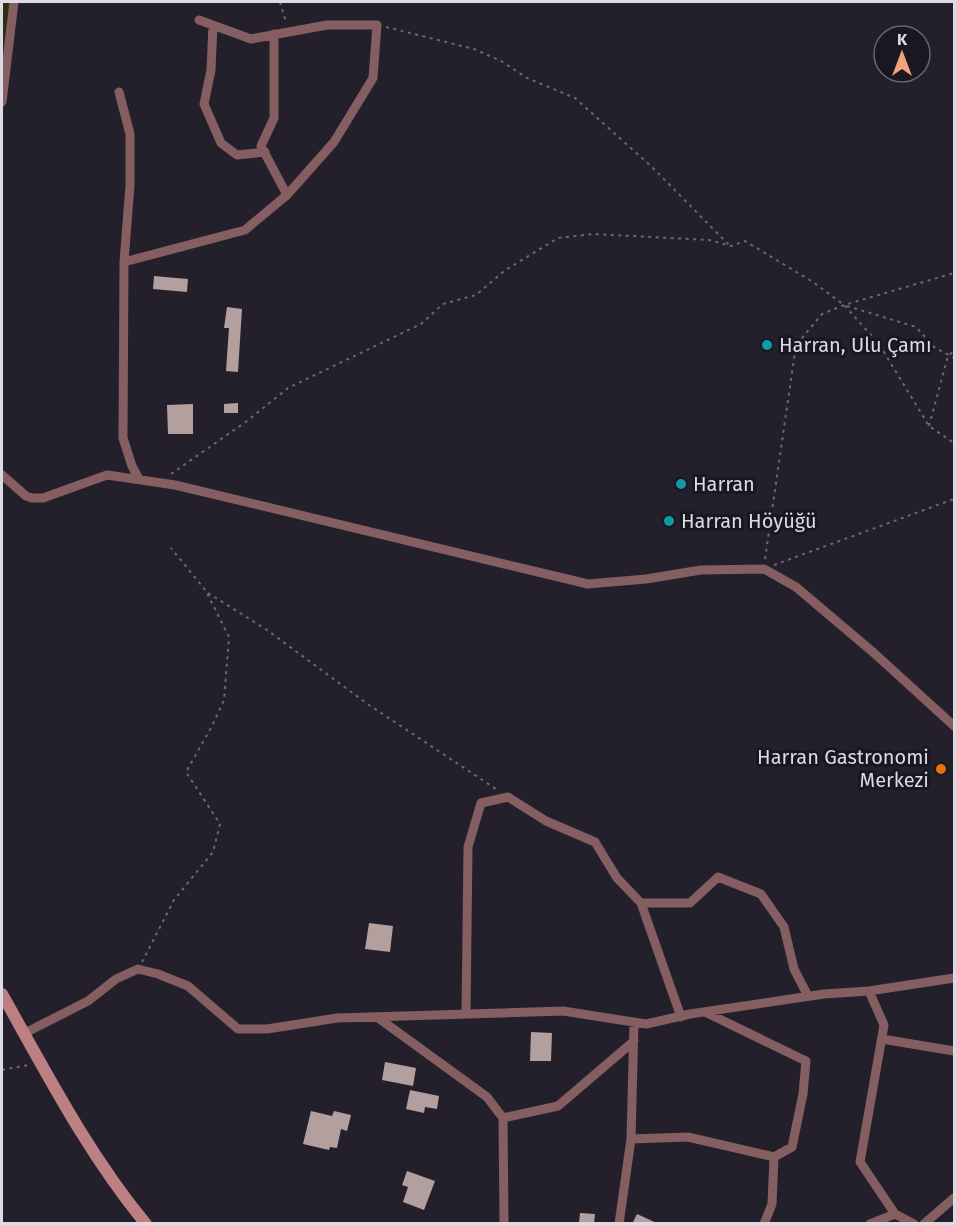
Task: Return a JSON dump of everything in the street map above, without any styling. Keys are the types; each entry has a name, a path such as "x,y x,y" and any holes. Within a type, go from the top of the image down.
{"main road":[{"path":"2,985 11,1010"},
{"path":"2,994 40,1064 109,1174 146,1224"}],"street":[{"path":"2,102 14,2"},
{"path":"124,262 245,230 288,195 334,142 373,78 377,25 327,25 251,39 199,20"},
{"path":"213,25 211,70 204,104 221,143 237,155 265,152"},
{"path":"274,34 274,118 261,146 288,195"},
{"path":"119,92 130,134 130,185 124,262 123,438 139,480"},
{"path":"2,475 26,496 32,498 43,498 107,476 186,488 588,584 646,579 701,570 764,569 796,587 874,653 954,726"},
{"path":"466,1014 468,847 482,803 508,797 546,821 595,842 617,878 641,903 681,1017"},
{"path":"641,903 690,903 718,877 761,894 784,927 794,969 808,996"},
{"path":"23,1034 88,1001 116,978 138,969 188,986 238,1029 267,1029 337,1018 563,1011 646,1024 808,996 869,991 954,978"},
{"path":"869,991 884,1025 860,1162 896,1214 914,1224"},
{"path":"631,1139 688,1137 774,1157 792,1147 803,1094 806,1061 705,1012"},
{"path":"377,1017 487,1097 503,1118 504,1224"},
{"path":"619,1224 631,1139 634,1023"},
{"path":"882,1039 954,1051"},
{"path":"503,1118 558,1106 634,1041"},
{"path":"764,1224 772,1204 774,1157"},
{"path":"924,1224 954,1198"},
{"path":"870,1224 896,1214"}],"path":[{"path":"280,2 289,32"},
{"path":"377,25 474,50 501,61 527,78 575,98 653,168 731,246"},
{"path":"159,483 247,421 288,388 421,324 443,303 476,295 504,271 558,238 593,234 709,240 731,246 745,241 813,282 844,305 879,344 928,426 954,443"},
{"path":"954,273 844,305 822,314 795,345 764,569 954,499"},
{"path":"844,305 916,327 934,347 954,358"},
{"path":"928,426 948,356 954,351"},
{"path":"138,969 174,900 213,852 220,824 186,772 224,700 229,637 206,591 171,548"},
{"path":"206,591 267,630 369,705 508,797"},
{"path":"2,1070 40,1064"}],"green space":[{"path":"2,2 14,2 2,102"}],"building":[{"path":"154,276 188,279 187,292 153,289"},
{"path":"227,307 242,309 238,372 226,371 229,328 224,328"},
{"path":"238,403 238,413 224,413 224,404"},
{"path":"193,404 193,434 168,434 167,405"},
{"path":"369,923 393,926 390,952 365,949"},
{"path":"531,1032 552,1033 551,1061 530,1061"},
{"path":"385,1062 416,1068 413,1086 382,1080"},
{"path":"410,1090 439,1096 437,1109 425,1107 424,1113 406,1109"},
{"path":"311,1111 332,1116 334,1111 351,1115 347,1131 341,1129 337,1148 330,1147 329,1150 303,1144"},
{"path":"407,1171 435,1181 424,1210 403,1202 408,1187 402,1185"},
{"path":"580,1213 595,1214 594,1224 579,1224"},
{"path":"637,1214 659,1224 632,1224"}],"place":[{"name":"Harran, Ulu Çamı","path":"767,345"},
{"name":"Harran","path":"681,484"},
{"name":"Harran Höyüğü","path":"669,521"},
{"name":"Harran Gastronomi Merkezi","path":"941,769"}]}
